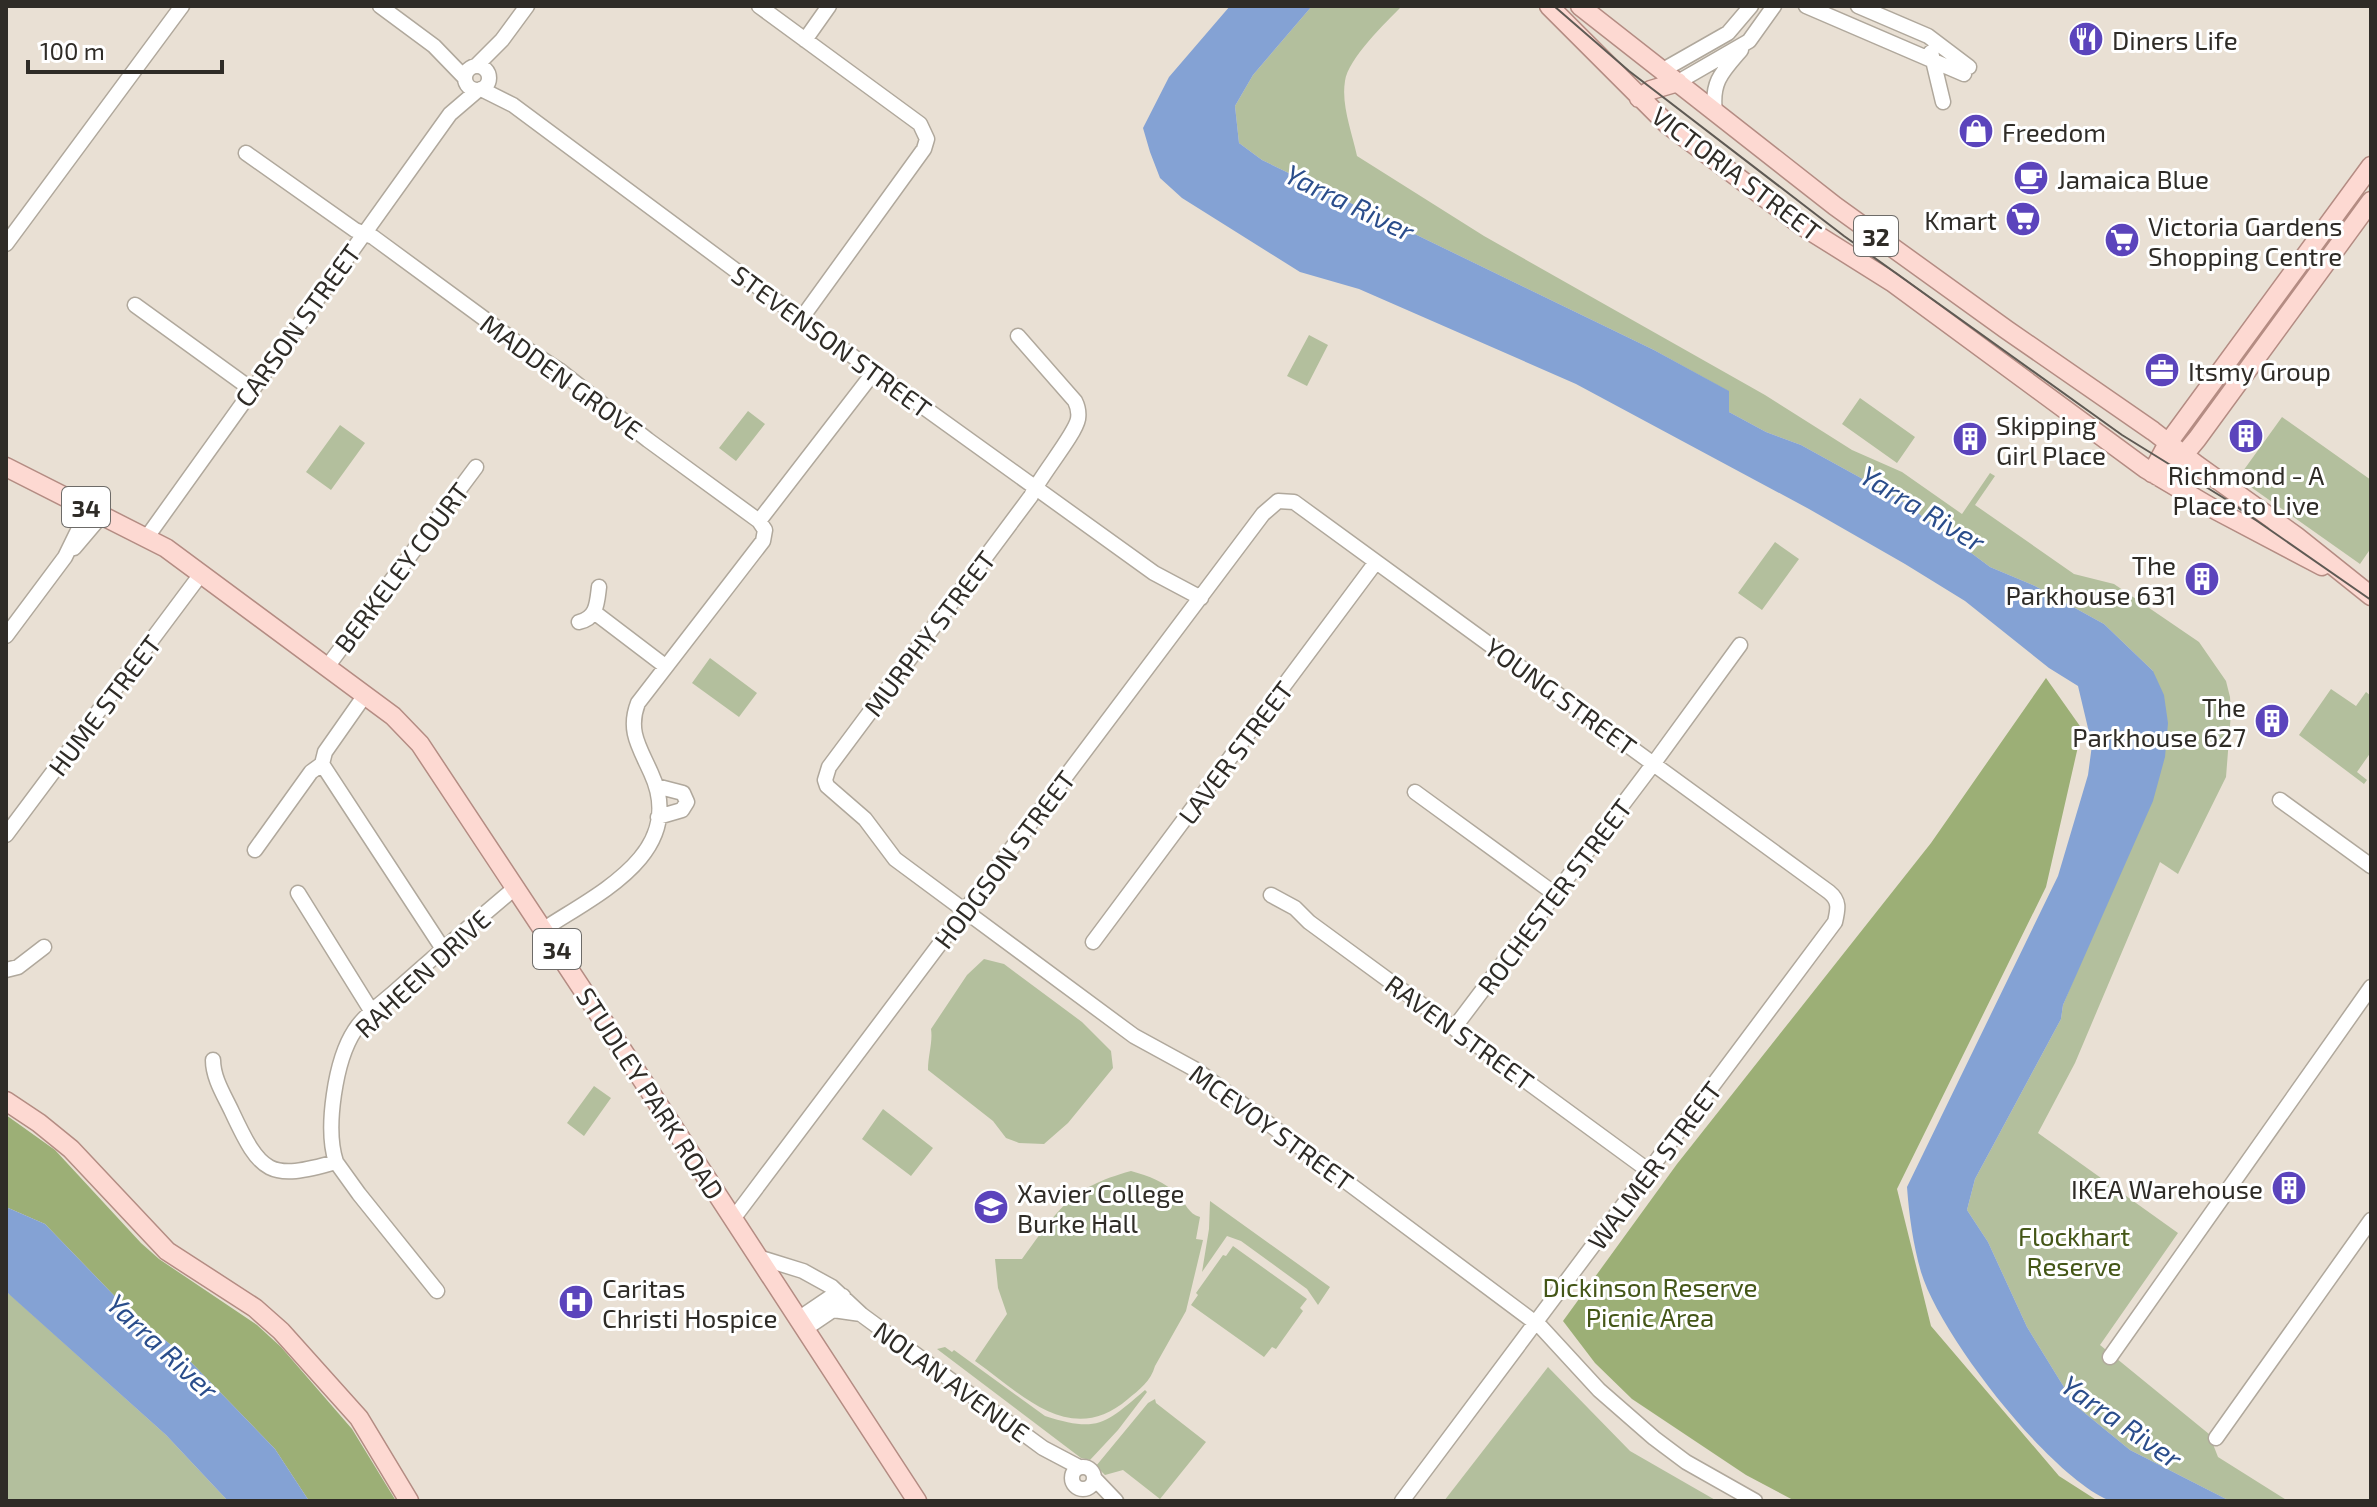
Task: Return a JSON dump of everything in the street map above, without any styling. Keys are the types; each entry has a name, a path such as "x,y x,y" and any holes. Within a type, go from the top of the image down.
{"main road":[{"name":"VICTORIA STREET","path":"1549,6 1634,93 1690,143 1793,219 1892,282 2155,475 2346,578"},
{"name":"VICTORIA STREET","path":"1580,6 1835,206 2296,536 2371,596"},
{"path":"1634,93 1644,82 1663,70"},
{"path":"1634,93 1678,82"},
{"path":"2155,475 2168,443 2371,166"},
{"path":"2155,475 2172,467 2184,455 2371,201"},
{"path":"2284,284 2301,298"},
{"name":"STUDLEY PARK ROAD","path":"6,467 147,537 393,716 420,744 917,1501"},
{"path":"6,1101 71,1149 167,1251 255,1308 281,1331 359,1418 409,1501"}],"street":[{"path":"6,244 182,6"},
{"path":"380,6 469,72 471,89 484,83 482,67 469,72"},
{"name":"CARSON STREET","path":"147,537 450,114 469,72 502,40 527,6"},
{"path":"759,6 920,124 927,139 924,149 801,319"},
{"path":"805,40 829,6"},
{"path":"1663,70 1728,33 1751,6"},
{"path":"1715,112 1713,93 1717,82 1774,6"},
{"path":"1806,6 1967,71 1929,37 1858,6"},
{"path":"1873,34 1881,16"},
{"path":"1904,26 1910,38 1930,48 1943,102"},
{"name":"CARSON STREET","path":"450,114 484,83 502,40"},
{"path":"1678,82 1749,41"},
{"name":"STEVENSON STREET","path":"484,83 801,319 1196,604"},
{"name":"MADDEN GROVE","path":"246,153 355,230 373,237 559,370 759,521"},
{"path":"135,305 251,389"},
{"name":"MURPHY STREET","path":"825,780 829,767 1074,430 1078,411 1075,401 1018,336"},
{"path":"544,929 630,872 651,842 658,817 656,786 637,746 633,723 638,703 763,541 765,530 759,521 874,372"},
{"name":"BERKELEY COURT","path":"327,667 476,467"},
{"name":"YOUNG STREET","path":"1278,501 1302,506 1829,892 1838,902"},
{"name":"HODGSON STREET","path":"733,1219 1263,514 1278,501"},
{"path":"6,636 65,557 81,542 95,511"},
{"name":"LAVER STREET","path":"1093,942 1376,562"},
{"name":"HUME STREET","path":"6,835 201,574"},
{"path":"579,622 590,618 594,612 599,587"},
{"path":"594,612 665,666"},
{"name":"ROCHESTER STREET","path":"1454,1028 1740,645"},
{"path":"255,850 311,772 322,764 325,752 365,695"},
{"path":"322,764 443,949"},
{"name":"MCEVOY STREET","path":"825,780 830,790 870,825 888,854 1134,1036 1198,1071 1536,1323 1551,1335 1599,1390 1654,1438 1686,1462 1755,1501"},
{"path":"656,786 683,793 687,802 682,810 658,817"},
{"path":"1415,792 1555,894"},
{"path":"2280,800 2371,866"},
{"name":"RAHEEN DRIVE","path":"437,1291 336,1162 330,1135 341,1066 353,1032 372,1012 516,887"},
{"path":"298,893 372,1012"},
{"name":"RAVEN STREET","path":"1271,895 1295,908 1309,922 1649,1171"},
{"name":"WALMER STREET","path":"1402,1501 1835,922 1838,902"},
{"path":"6,970 18,967 44,947"},
{"path":"2110,1357 2371,987"},
{"path":"213,1060 216,1078 257,1160 268,1167 291,1173 336,1162"},
{"path":"2216,1438 2365,1242 2371,1220"},
{"name":"NOLAN AVENUE","path":"758,1257 803,1271 843,1296 862,1315 1075,1472 1090,1469 1089,1484"},
{"path":"801,1324 829,1298 843,1296"},
{"name":"NOLAN AVENUE","path":"801,1324 833,1310 862,1315"},
{"path":"1089,1484 1109,1501"},
{"path":"1089,1484 1116,1501"}],"green space":[{"name":"Flockhart Reserve","path":"1312,6 1402,6 1353,62 1345,81 1344,99 1357,156 1484,236 1765,395 1852,450 1902,472 1962,514 1990,473 1995,476 1975,505 2074,574 2114,584 2199,642 2226,681 2231,713 2226,777 2178,874 2160,862 2075,1063 2038,1133 2178,1233 2100,1345 2209,1434 2218,1457 2288,1501 2230,1501 2130,1450 2075,1405 2027,1327 1988,1242 1967,1210 1975,1179 2061,1019 2063,1005 2105,904 2153,671 2104,624 2035,586 1990,567 1899,499 1801,445 1766,432 1729,412 1728,391 1654,350 1262,160 1239,143 1235,106 1253,75"},
{"path":"1309,335 1328,345 1307,386 1287,376"},
{"path":"1860,398 1915,437 1897,463 1842,424"},
{"path":"748,411 765,424 736,461 719,448"},
{"path":"2282,417 2371,480 2371,548 2360,564 2238,478"},
{"path":"340,425 365,443 331,490 306,472"},
{"path":"1775,542 1799,559 1762,610 1738,593"},
{"path":"710,658 757,693 739,717 692,683"},
{"name":"Dickinson Reserve Picnic Area","path":"2046,678 2082,729 2046,887 1897,1189 1931,1326 2059,1476 2098,1501 1795,1501 1746,1475 1632,1399 1595,1363 1563,1321 1677,1164 1931,843"},
{"path":"2331,689 2356,706 2366,692 2371,696 2371,752 2357,772 2367,780 2364,784 2299,735"},
{"path":"984,959 1004,964 1082,1022 1111,1051 1113,1068 1068,1123 1044,1144 1019,1143 1006,1138 993,1121 928,1070 931,1029 967,975"},
{"path":"594,1086 611,1098 584,1136 567,1123"},
{"path":"883,1109 933,1148 911,1176 862,1139"},
{"path":"6,1115 55,1150 159,1259 257,1325 281,1347 352,1429 396,1501 309,1501 275,1449 186,1357 130,1312 45,1224 6,1207"},
{"path":"1131,1171 1168,1186 1190,1211 1200,1217 1196,1239 1203,1240 1186,1311 1151,1376 1140,1389 1107,1413 1087,1419 1067,1417 1029,1401 975,1361 1007,1314 998,1288 995,1259 1022,1259 1056,1214 1079,1193"},
{"path":"1210,1201 1330,1287 1318,1305 1307,1289 1241,1241 1227,1236 1202,1272"},
{"path":"1233,1246 1307,1299 1300,1308 1303,1311 1276,1349 1272,1347 1264,1357 1191,1305 1223,1255 1226,1256"},
{"path":"6,1291 166,1435 228,1501 6,1501"},
{"path":"945,1347 952,1352 954,1350 1045,1416 1063,1421 1077,1424 1100,1422 1120,1411 1145,1390 1147,1392 1090,1460 1081,1458 937,1349"},
{"path":"1548,1367 1630,1451 1717,1501 1444,1501"},
{"path":"1155,1399 1156,1403 1206,1442 1160,1499 1123,1470 1105,1475 1096,1466 1148,1403"}],"water":[{"path":"1230,6 1312,6 1253,75 1235,106 1239,143 1262,160 1654,350 1729,391 1729,412 1766,432 1801,445 1899,499 1990,567 2035,586 2104,624 2153,671 2164,695 2168,723 2165,757 2153,801 2063,1005 2061,1019 1975,1179 1967,1210 1988,1242 2027,1327 2075,1405 2130,1450 2230,1501 2116,1502 2083,1485 2056,1462 1999,1400 1950,1330 1921,1272 1910,1219 1907,1187 2058,876 2088,775 2092,745 2078,686 2049,668 1965,601 1809,509 1576,384 1359,289 1300,272 1182,198 1160,178 1143,128 1169,77"},
{"name":"Yarra River","path":"6,1207 45,1224 130,1312 186,1357 275,1449 309,1501 228,1501 166,1435 11,1296 6,1291"}],"tram line":[{"path":"1554,6 1629,71 1844,236 2122,435 2227,500 2371,600"}],"place":[{"name":"Diners Life","path":"2086,39"},
{"name":"Freedom","path":"1976,131"},
{"name":"Jamaica Blue","path":"2031,178"},
{"name":"Kmart","path":"2023,219"},
{"name":"Victoria Gardens Shopping Centre","path":"2122,240"},
{"name":"Itsmy Group","path":"2162,370"},
{"name":"Richmond - A Place to Live","path":"2246,436"},
{"name":"Skipping Girl Place","path":"1970,439"},
{"name":"The Parkhouse 631","path":"2202,579"},
{"name":"The Parkhouse 627","path":"2272,721"},
{"name":"IKEA Warehouse","path":"2289,1188"},
{"name":"Xavier College Burke Hall","path":"991,1207"},
{"name":"Caritas Christi Hospice","path":"576,1302"}]}
